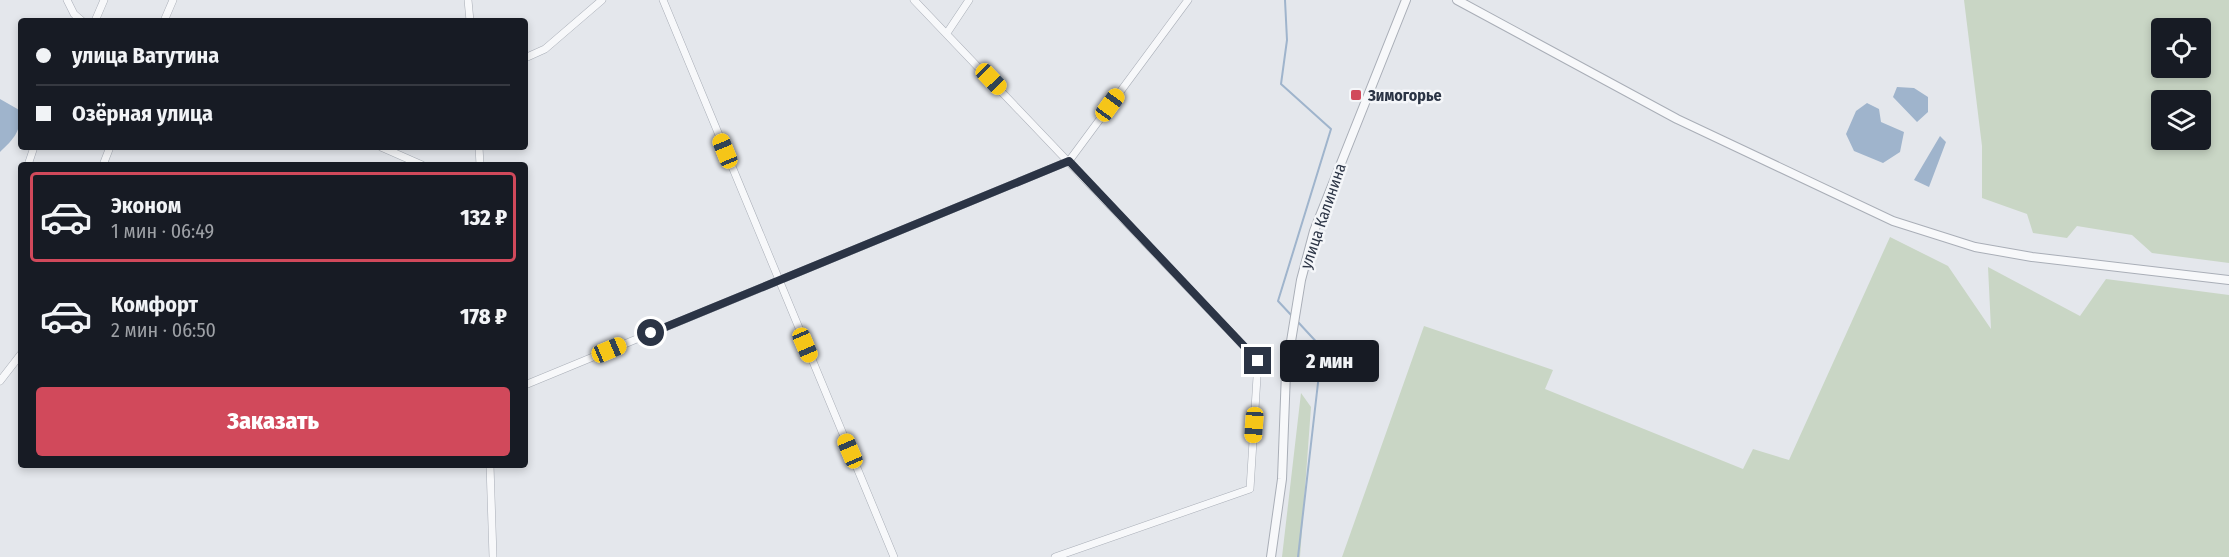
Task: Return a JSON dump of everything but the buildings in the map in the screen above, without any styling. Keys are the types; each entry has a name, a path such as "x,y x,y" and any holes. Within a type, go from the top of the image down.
{"street":[{"path":"67,0 79,18"},
{"path":"96,18 104,0"},
{"path":"165,18 173,0"},
{"path":"468,0 470,18"},
{"path":"528,57 545,49 602,0"},
{"path":"663,0 894,557"},
{"path":"914,0 1258,361 1251,489 1055,557"},
{"path":"947,33 969,0"},
{"path":"528,384 1069,161 1188,0"},
{"name":"улица Калинина","path":"1271,557 1282,479 1286,372 1301,280 1311,241 1406,0"},
{"path":"1457,0 1677,119 1893,221 1975,247 2043,258 2229,280"},
{"path":"388,150 415,162"},
{"path":"0,381 18,358"},
{"path":"490,468 493,557"}],"green space":[{"path":"1964,0 2229,0 2229,263 2152,253 2132,235 2077,226 2067,238 2033,233 2027,214 1982,198 1982,146"},
{"path":"1890,237 1948,266 1991,329 1988,267 2080,316 2106,279 2229,295 2229,557 1342,557 1424,326 1553,370 1545,389 1743,469 1753,449 1789,460"},
{"path":"1301,393 1311,407 1300,557 1282,557"}],"water":[{"path":"1897,87 1914,88 1928,97 1928,112 1917,122 1893,97"},
{"path":"0,99 18,109 18,129 0,152"},
{"path":"1867,103 1879,109 1881,122 1904,132 1900,152 1883,163 1854,151 1846,134 1856,111"},
{"path":"1940,136 1946,142 1929,187 1914,180"}],"waterway":[{"path":"1285,0 1287,40 1281,84 1331,129 1278,301 1292,316"},
{"path":"1298,322 1322,348 1298,557"}],"place":[{"name":"Зимогорье","path":"1356,95"}],"route":[{"path":"651,333 1069,161 1258,361"}]}
